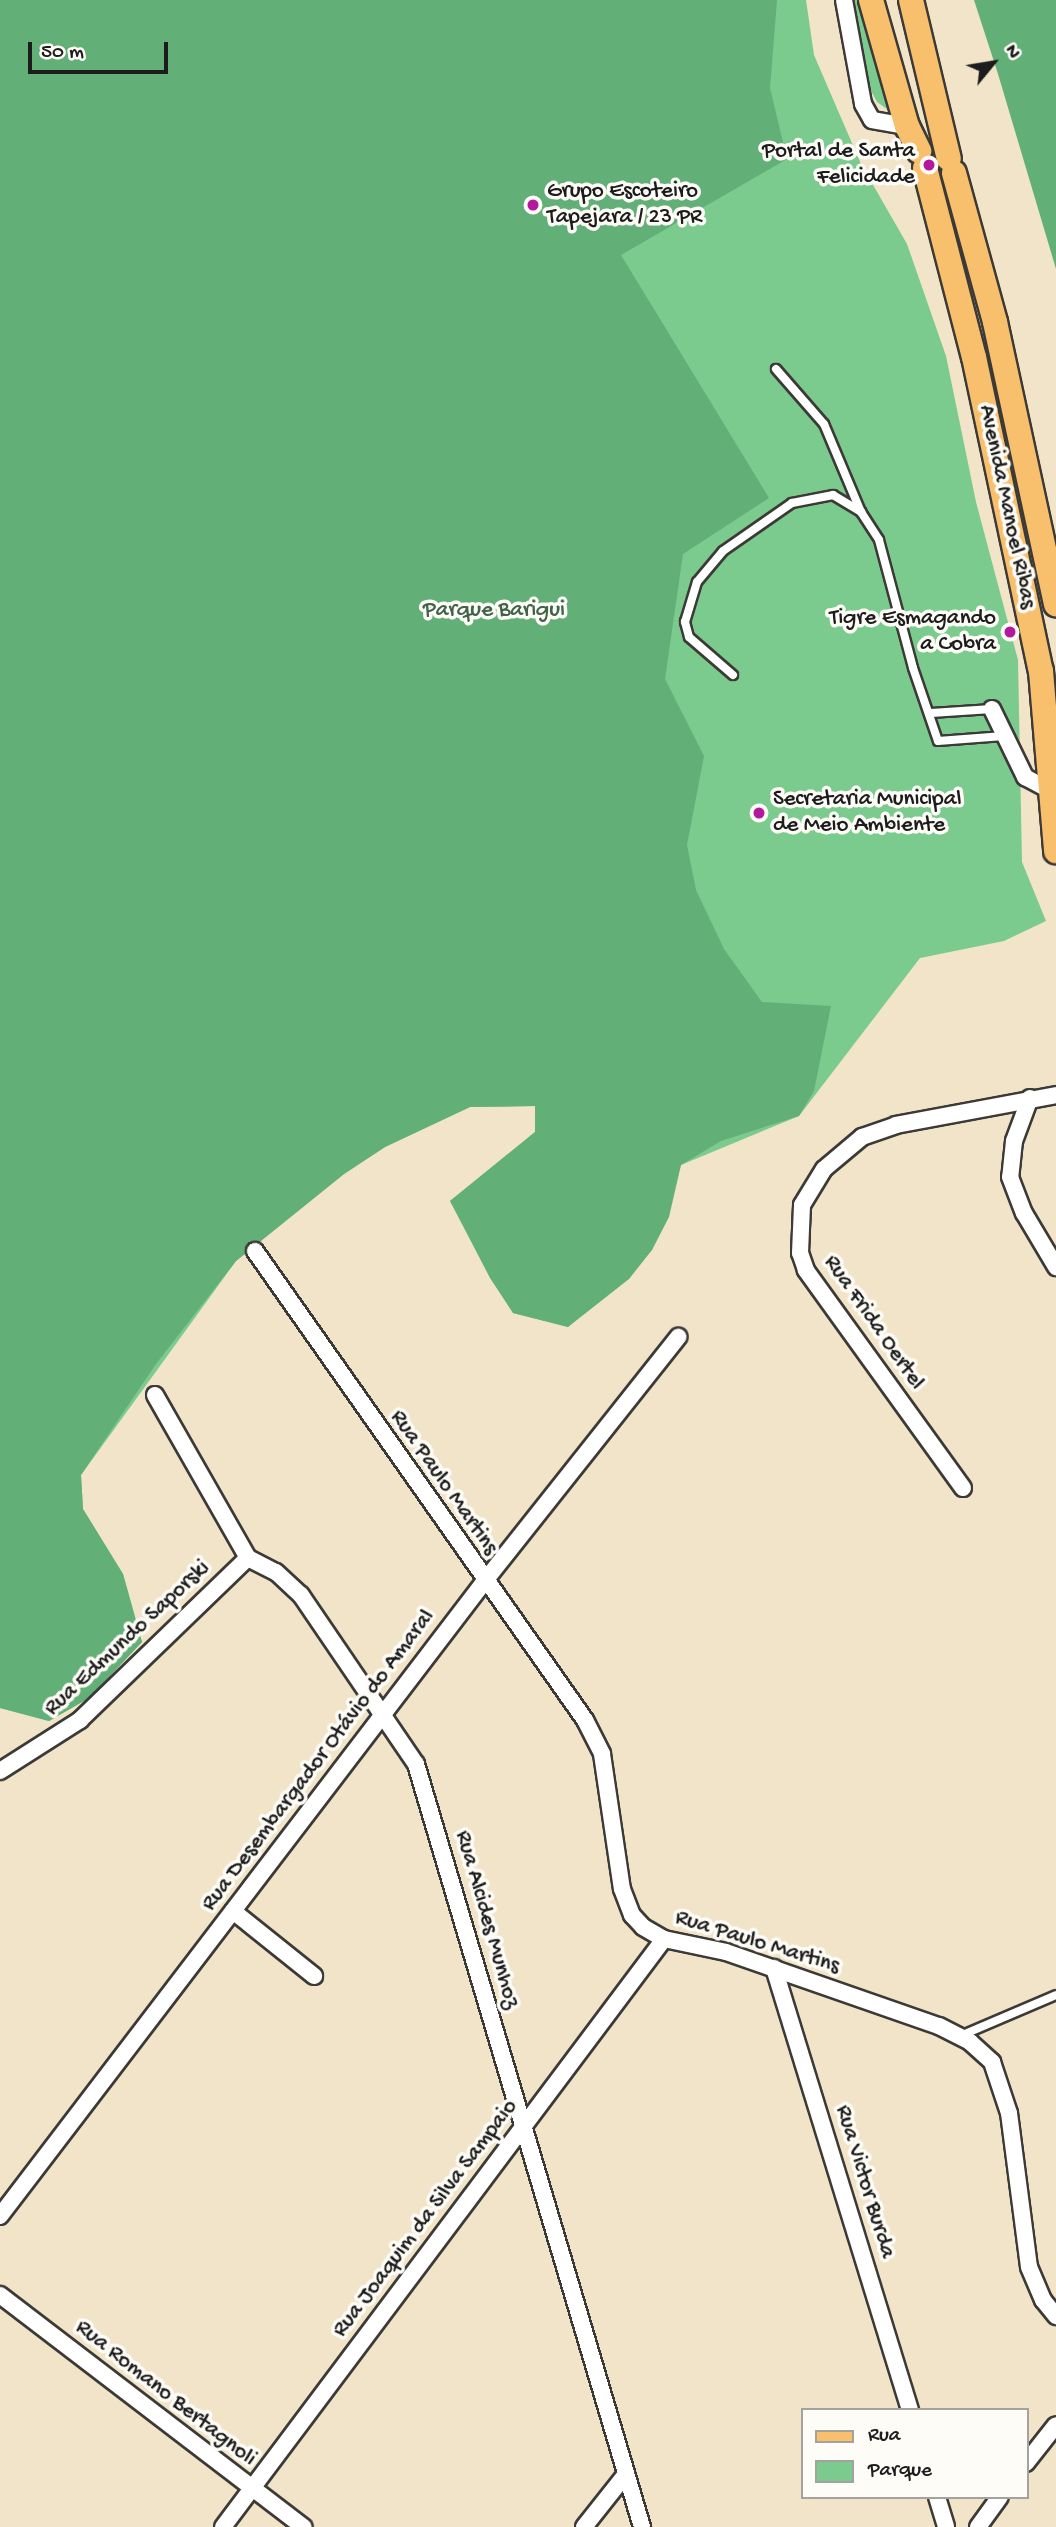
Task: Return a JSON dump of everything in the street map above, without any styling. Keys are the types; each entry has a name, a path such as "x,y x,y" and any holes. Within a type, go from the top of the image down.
{"main road":[{"name":"Avenida Manoel Ribas","path":"871,0 907,126 922,160 974,357 1041,671 1048,789 1056,851"},
{"name":"Avenida Manoel Ribas","path":"911,0 952,166 995,322 1056,604"}],"street":[{"path":"844,0 863,104 872,120 907,126"},
{"path":"992,709 1025,777 1048,789"},
{"name":"Rua Frida Oertel","path":"963,1488 817,1289 800,1253 799,1227 811,1187 838,1154 862,1137 896,1125 1056,1095"},
{"path":"1030,1098 1014,1141 1010,1177 1024,1213 1056,1266"},
{"name":"Rua Paulo Martins","path":"255,1251 484,1582 533,1645 595,1738 606,1773 627,1904 643,1927 664,1939 774,1968 960,2036 983,2052 1000,2075 1029,2267 1043,2300 1056,2316"},
{"name":"Rua Desembargador Otávio do Amaral","path":"0,2216 484,1582 678,1337"},
{"path":"155,1395 248,1558"},
{"name":"Rua Alcides Munhoz","path":"248,1558 276,1572 301,1595 383,1714 421,1778 642,2527"},
{"name":"Rua Edmundo Saporski","path":"0,1771 80,1720 248,1558"},
{"path":"233,1911 314,1976"},
{"name":"Rua Joaquim da Silva Sampaio","path":"223,2527 664,1939"},
{"name":"Rua Victor Burda","path":"774,1968 910,2408"},
{"name":"Rua Romano Bertagnoli","path":"0,2295 251,2490 303,2527"},
{"path":"1028,2460 1056,2425"},
{"path":"584,2527 626,2474"},
{"path":"938,2499 946,2527"},
{"path":"978,2527 999,2499"}],"lane":[{"path":"776,369 824,424 861,512 879,540 913,668 931,713 938,741 1004,736"},
{"path":"733,675 689,638 685,622 697,582 723,551 792,503 833,495 861,512"},
{"path":"931,713 992,709"},
{"path":"960,2036 1056,1995"}],"green space":[{"name":"Parque Barigui","path":"0,0 806,0 814,55 861,164 907,244 946,356 976,502 1018,660 1022,862 1046,921 1004,941 920,958 799,1116 681,1165 652,1250 568,1327 513,1313 450,1201 535,1132 535,1106 470,1107 385,1147 344,1174 236,1261 81,1475 83,1509 123,1574 142,1642 89,1698 49,1721 0,1708"},
{"name":"Parque Barigui","path":"0,0 777,0 770,88 787,159 621,255 769,498 683,554 665,679 704,756 687,845 696,890 724,949 762,1002 831,1006 814,1091 799,1116 721,1141 681,1165 669,1217 652,1250 629,1279 568,1327 513,1313 490,1278 450,1201 535,1132 535,1106 470,1107 385,1147 344,1174 236,1261 156,1364 81,1475 83,1509 123,1574 142,1642 89,1698 49,1721 0,1708"},
{"path":"850,0 859,0 891,112 877,102 868,85"},
{"path":"974,0 1056,0 1056,269 998,74"}],"place":[{"name":"Portal de Santa Felicidade","path":"929,165"},
{"name":"Grupo Escoteiro Tapejara / 23 PR","path":"533,205"},
{"name":"Tigre Esmagando a Cobra","path":"1010,632"},
{"name":"Secretaria Municipal de Meio Ambiente","path":"759,813"}]}
